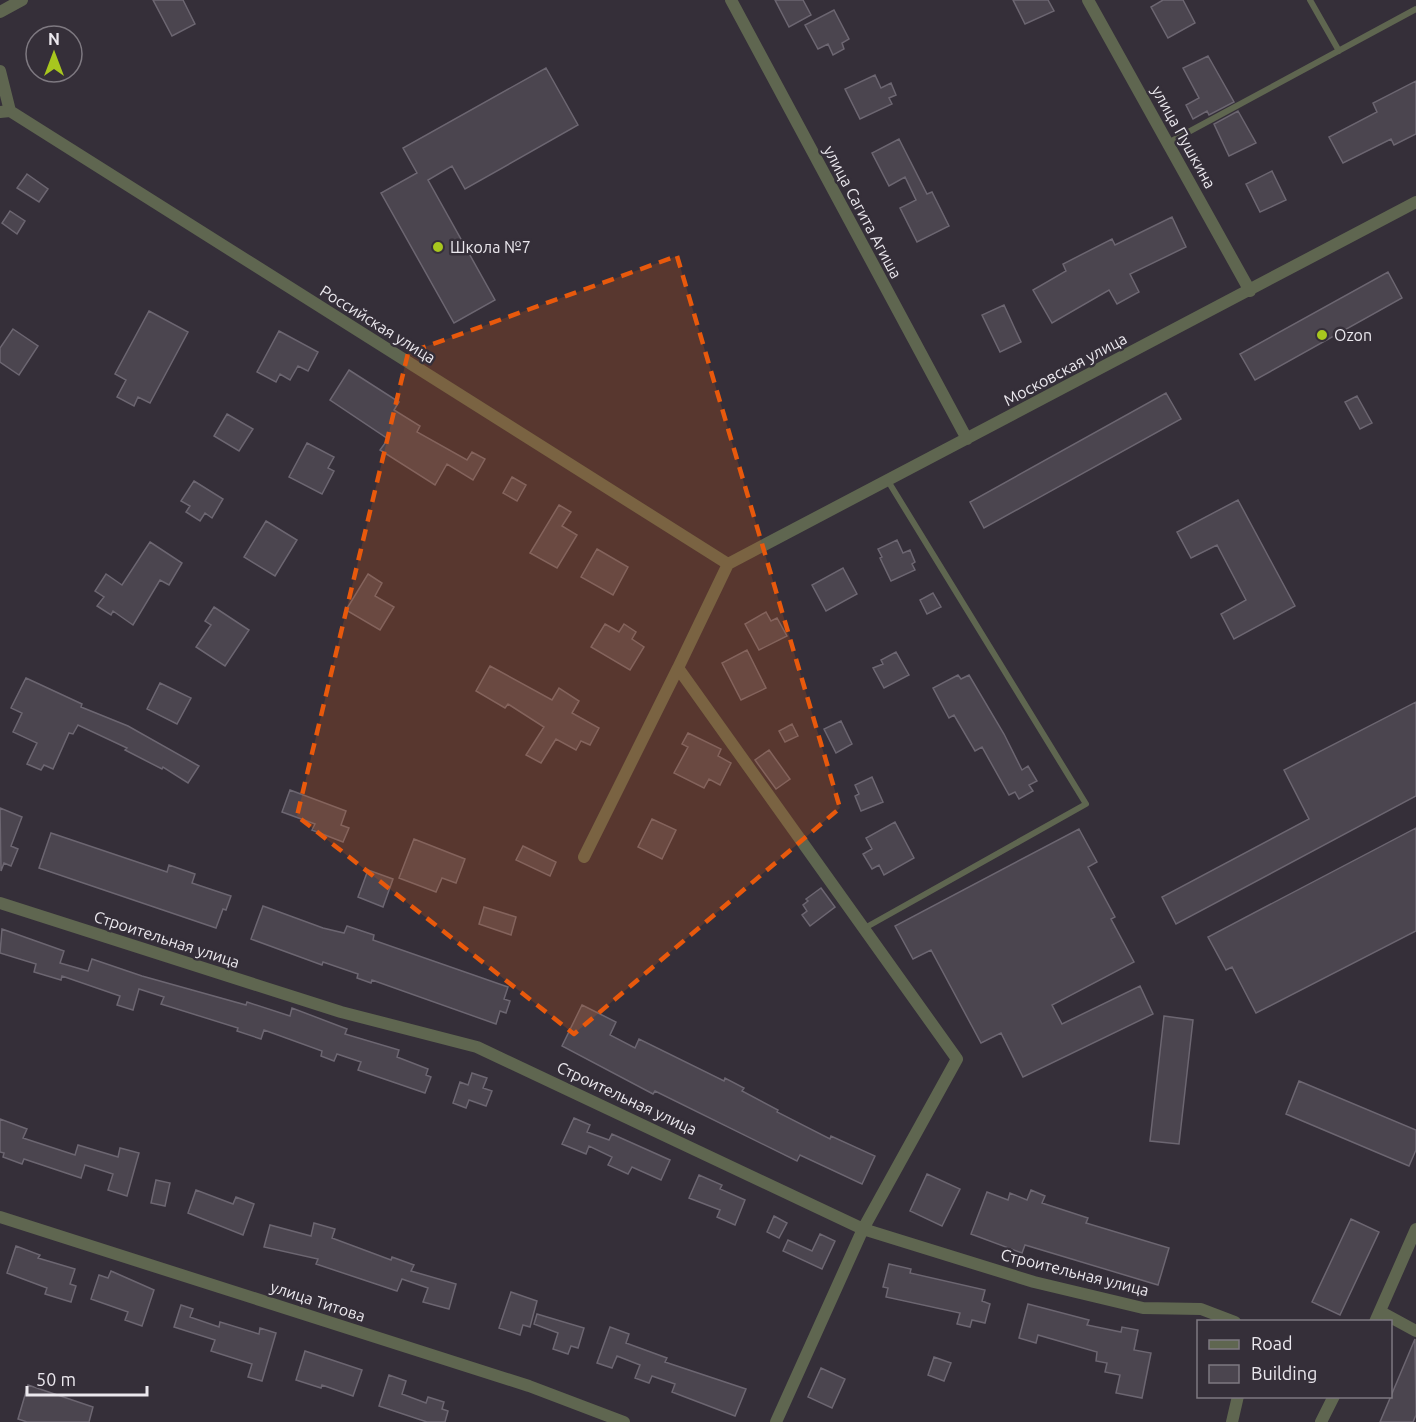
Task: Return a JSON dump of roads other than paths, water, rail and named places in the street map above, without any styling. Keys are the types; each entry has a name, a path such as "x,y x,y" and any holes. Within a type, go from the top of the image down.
{"street":[{"path":"0,12 22,0"},
{"name":"улица Сагита Агиша","path":"731,0 967,439"},
{"name":"улица Пушкина","path":"1088,0 1250,291"},
{"path":"0,71 5,112"},
{"name":"Российская улица","path":"5,112 728,564"},
{"name":"Московская улица","path":"728,564 1416,203"},
{"path":"584,857 728,564"},
{"path":"678,668 957,1059 863,1229 776,1422"},
{"name":"Строительная улица","path":"0,903 342,1012 477,1047 863,1229 1034,1282 1143,1308 1201,1309 1230,1320"},
{"name":"улица Титова","path":"0,1217 529,1386 624,1422"},
{"path":"1378,1317 1416,1229"},
{"path":"1392,1322 1416,1331"},
{"path":"1232,1422 1238,1398"},
{"path":"1321,1422 1333,1398"}],"lane":[{"path":"1310,0 1339,51"},
{"path":"1168,143 1416,9"},
{"path":"863,929 1086,804 888,481"}],"place":[{"name":"Школа №7","path":"438,247"},
{"name":"Ozon","path":"1322,335"}]}
